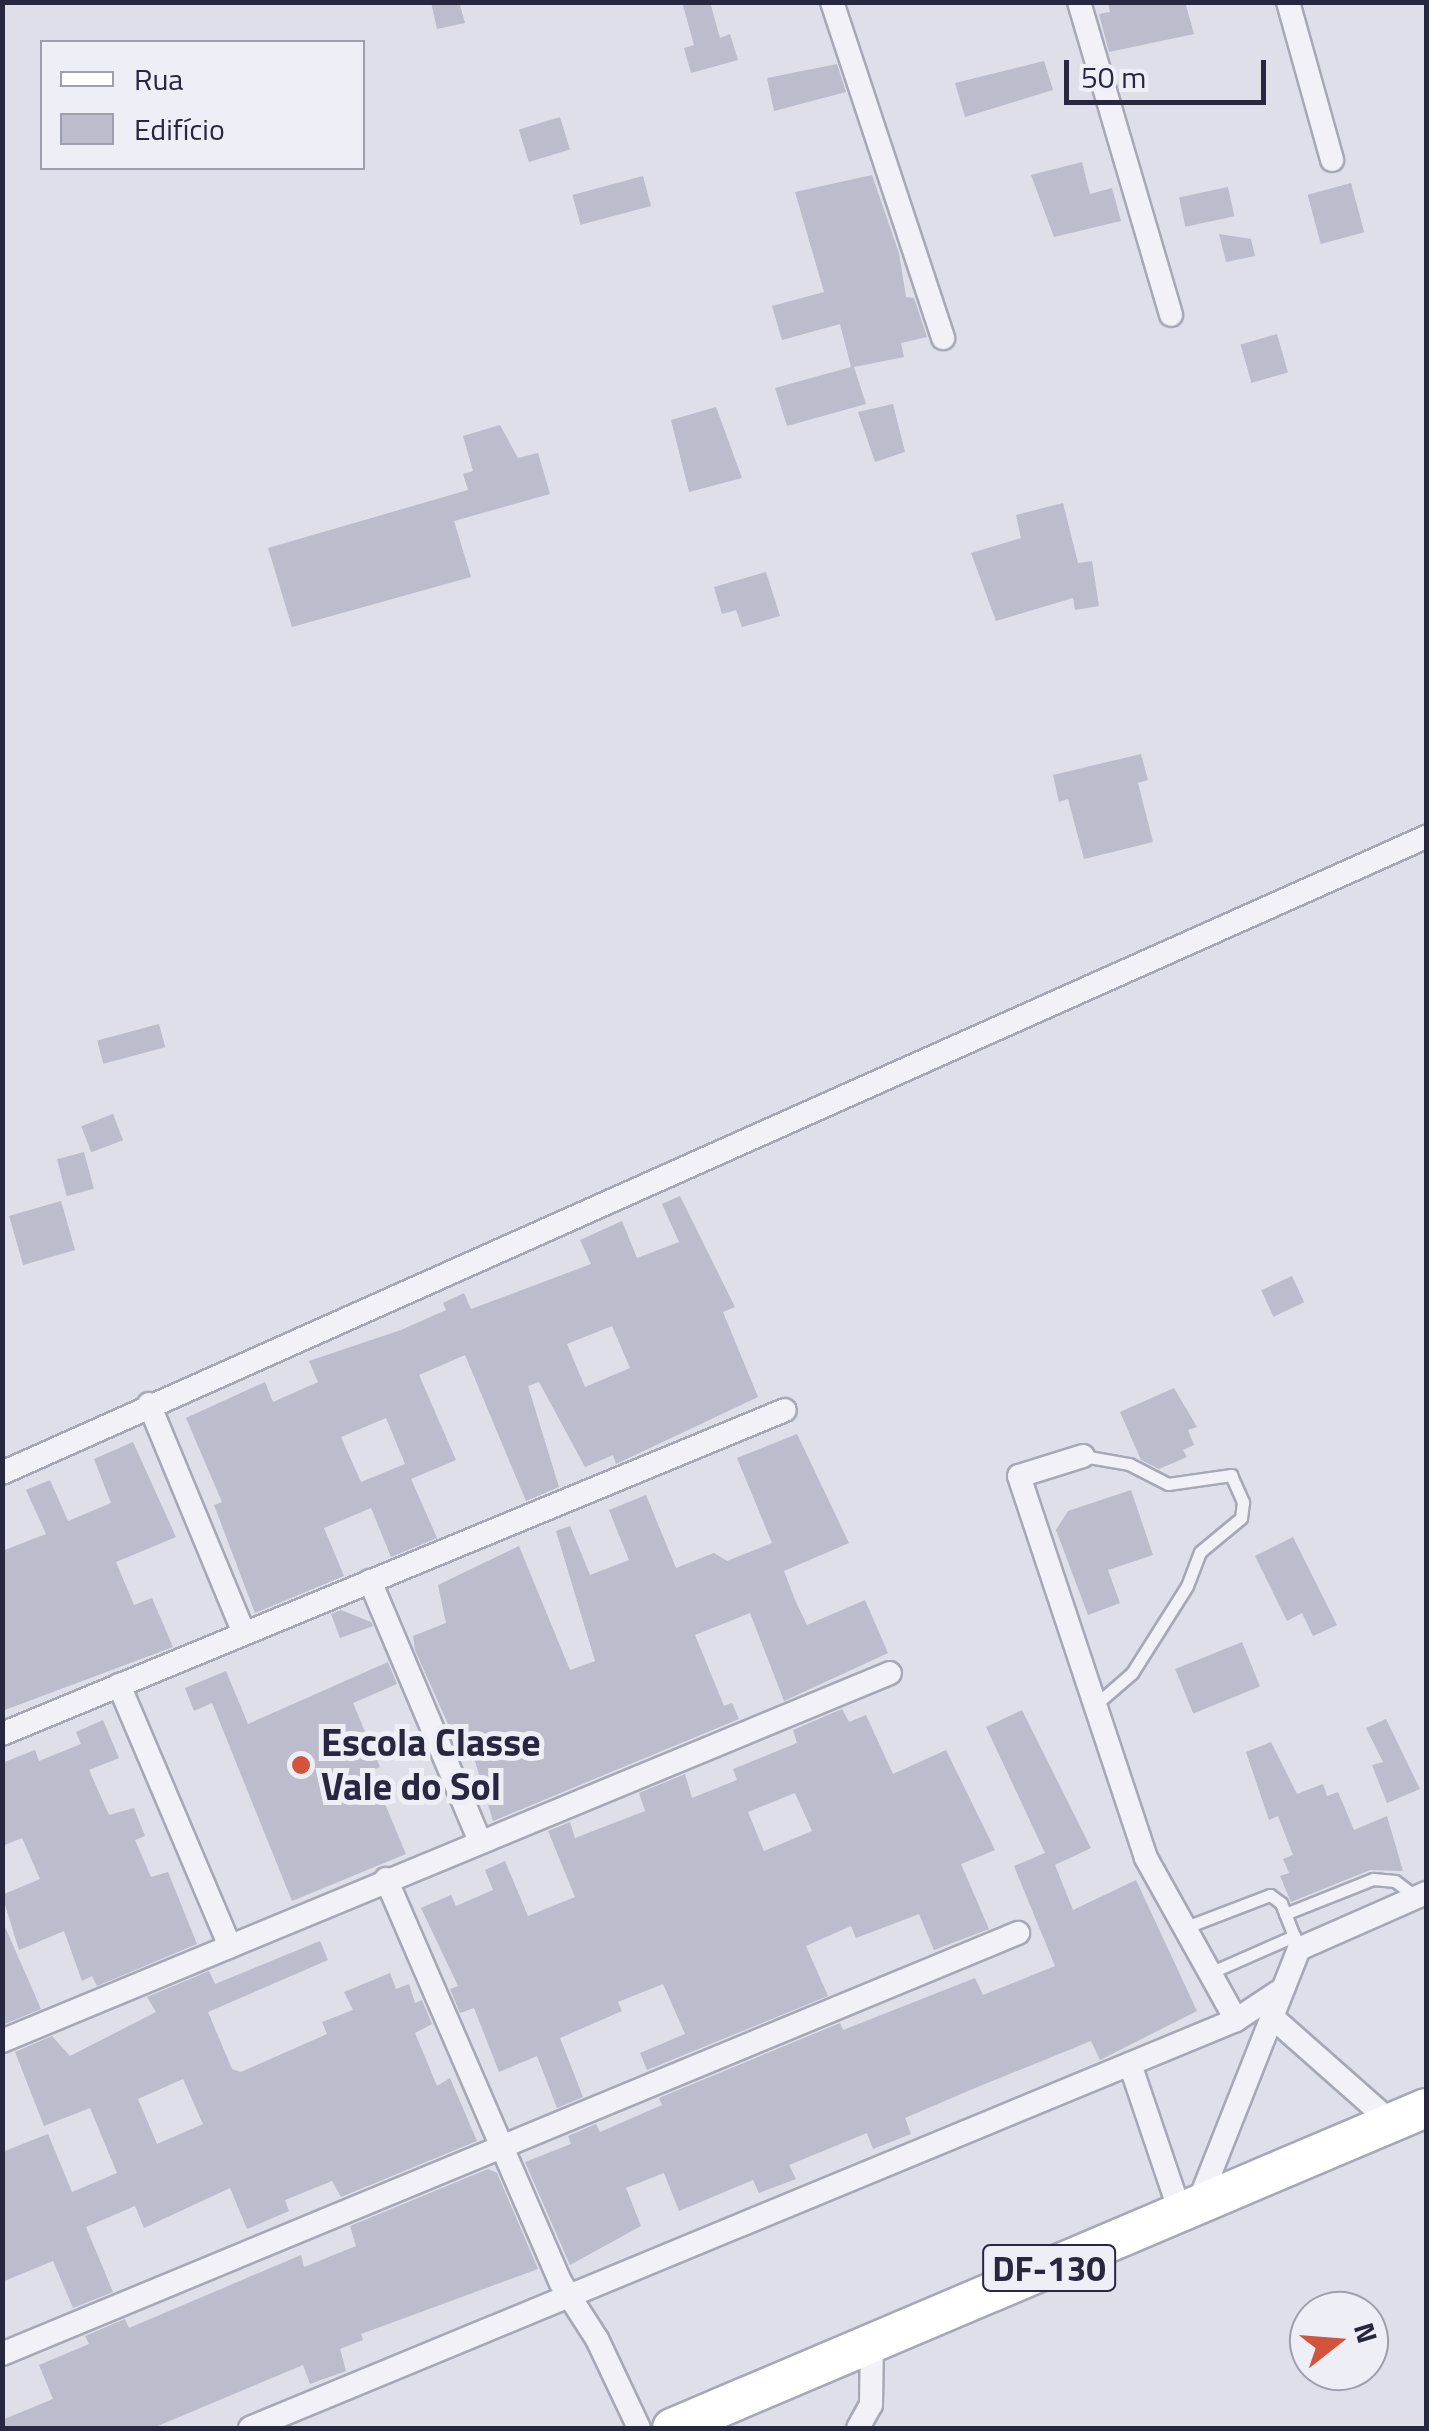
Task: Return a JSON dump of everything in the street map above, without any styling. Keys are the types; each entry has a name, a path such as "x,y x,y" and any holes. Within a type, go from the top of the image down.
{"main road":[{"name":"DF-130","path":"672,2428 1426,2108"}],"street":[{"path":"832,2 944,338"},
{"path":"1079,2 1171,314"},
{"path":"1288,2 1332,160"},
{"path":"2,1472 684,1164 1048,1011 1426,837"},
{"path":"149,1404 244,1633"},
{"path":"2,1734 785,1410"},
{"path":"1083,1456 1019,1476 1146,1858 1189,1926 1236,2020"},
{"path":"370,1581 480,1839"},
{"path":"2,2042 480,1839 890,1673"},
{"path":"119,1685 230,1946"},
{"path":"386,1879 501,2148 638,2428"},
{"path":"1189,2208 1271,2016 1296,1942 1421,1895"},
{"path":"2,2354 1018,1932"},
{"path":"250,2428 1236,2020 1278,1992"},
{"path":"1271,2016 1391,2122"},
{"path":"1130,2064 1189,2208"},
{"path":"858,2428 871,2405 872,2344"}],"lane":[{"path":"1083,1456 1129,1464 1168,1484 1231,1474 1243,1502 1241,1518 1200,1552 1188,1586 1132,1673 1095,1705"},
{"path":"1285,1914 1373,1879 1395,1881 1421,1895"},
{"path":"1189,1926 1256,1896 1270,1895 1285,1914 1296,1942 1212,1972"}],"building":[{"path":"431,2 459,2 465,23 437,29"},
{"path":"682,2 710,2 720,38 730,34 738,60 691,73 684,48 694,45"},
{"path":"1108,2 1185,2 1194,34 1109,52 1099,14 1110,12"},
{"path":"1044,61 1053,90 965,117 955,83"},
{"path":"837,64 846,92 774,111 767,78"},
{"path":"560,117 570,150 529,162 519,130"},
{"path":"1082,162 1090,194 1112,188 1121,221 1054,237 1031,175"},
{"path":"872,175 899,253 906,297 914,298 927,337 901,343 904,357 854,367 866,404 787,426 775,388 851,367 840,324 782,340 772,306 824,292 795,192"},
{"path":"643,176 651,206 581,225 572,195"},
{"path":"1351,183 1364,232 1321,244 1308,195"},
{"path":"1228,187 1234,216 1185,227 1179,197"},
{"path":"1219,234 1251,239 1255,256 1226,262"},
{"path":"1277,334 1288,372 1251,383 1240,344"},
{"path":"893,404 905,452 875,462 858,412"},
{"path":"716,407 742,478 689,492 671,420"},
{"path":"500,425 518,458 538,453 550,494 454,521 471,577 292,627 268,548 468,490 463,474 473,471 463,436"},
{"path":"1063,503 1078,563 1092,561 1099,606 1075,610 1073,598 996,621 971,553 1021,538 1016,515"},
{"path":"766,572 780,616 742,627 736,610 722,614 714,587"},
{"path":"1141,754 1148,780 1138,783 1153,842 1084,859 1068,799 1059,802 1053,775"},
{"path":"159,1024 165,1047 103,1064 97,1041"},
{"path":"113,1114 123,1140 91,1152 81,1126"},
{"path":"84,1152 94,1189 67,1196 57,1159"},
{"path":"680,1196 735,1307 723,1312 758,1397 616,1464 613,1455 585,1467 539,1382 528,1386 559,1487 526,1501 465,1355 419,1375 456,1460 411,1479 437,1538 391,1557 371,1508 324,1528 344,1576 255,1613 214,1505 222,1502 186,1418 265,1382 273,1402 318,1382 309,1361 401,1330 446,1310 443,1303 464,1293 471,1309 591,1264 580,1240 622,1221 637,1258 679,1242 662,1204","holes":["612,1326 630,1368 585,1387 567,1344","386,1418 405,1464 361,1482 341,1437"]},
{"path":"61,1201 75,1250 23,1265 9,1216"},
{"path":"1292,1276 1304,1302 1273,1317 1261,1290"},
{"path":"1174,1388 1197,1427 1188,1430 1194,1445 1183,1450 1187,1457 1159,1469 1141,1460 1120,1412"},
{"path":"797,1434 849,1543 784,1571 795,1600 807,1625 865,1600 888,1653 784,1701 750,1613 695,1635 724,1706 732,1703 739,1719 493,1821 471,1748 460,1751 415,1650 413,1636 446,1623 438,1585 519,1546 570,1670 595,1661 556,1531 570,1526 590,1575 629,1560 609,1510 646,1495 676,1568 714,1553 727,1561 772,1543 737,1458"},
{"path":"133,1442 176,1537 116,1562 134,1605 152,1598 173,1647 2,1711 2,1551 46,1534 26,1490 50,1480 68,1521 111,1503 94,1459"},
{"path":"1131,1490 1153,1555 1108,1570 1120,1603 1088,1615 1056,1530 1068,1511"},
{"path":"1293,1537 1337,1625 1313,1636 1302,1613 1287,1621 1255,1556"},
{"path":"341,1610 373,1626 340,1638 331,1614"},
{"path":"1242,1642 1260,1687 1193,1713 1175,1669"},
{"path":"388,1662 397,1684 353,1703 380,1767 371,1771 406,1854 292,1901 212,1703 194,1711 185,1688 226,1671 248,1724"},
{"path":"842,1709 849,1722 866,1715 893,1774 946,1750 995,1850 961,1864 989,1929 934,1950 919,1914 856,1938 851,1926 806,1946 828,1996 647,2070 640,2053 685,2034 663,1984 618,2002 622,2011 560,2038 583,2097 557,2108 537,2056 499,2072 474,2008 460,2013 450,1989 458,1986 421,1908 451,1895 456,1906 493,1890 485,1870 505,1861 528,1916 575,1897 548,1831 570,1822 575,1838 645,1811 639,1793 685,1774 692,1798 737,1780 733,1769 797,1743 793,1730","holes":["795,1793 812,1831 764,1851 748,1812"]},
{"path":"1022,1710 1091,1848 1055,1865 1073,1910 1136,1880 1197,2011 1100,2060 1091,2041 975,2088 905,2118 911,2134 873,2149 867,2133 789,2165 796,2179 759,2193 753,2180 679,2211 664,2173 626,2188 641,2226 570,2265 525,2162 571,2144 568,2136 596,2124 600,2132 662,2105 659,2098 840,2023 843,2030 975,1978 983,1995 1055,1966 1014,1866 1045,1853 986,1727"},
{"path":"1386,1719 1420,1789 1387,1803 1372,1765 1383,1762 1366,1728"},
{"path":"103,1720 119,1758 89,1770 109,1815 134,1808 145,1836 135,1840 151,1877 168,1872 197,1944 97,1986 92,1976 82,1981 64,1931 19,1950 2,1895 40,1879 22,1838 2,1846 2,1763 35,1750 39,1761 81,1744 76,1732"},
{"path":"1271,1742 1297,1794 1323,1784 1327,1796 1338,1792 1354,1830 1387,1816 1403,1871 1370,1870 1291,1902 1280,1876 1289,1873 1283,1859 1293,1855 1278,1816 1269,1820 1246,1752"},
{"path":"2,1920 41,2009 2,2025"},
{"path":"320,1941 328,1960 208,2012 232,2069 241,2072 327,2034 322,2022 353,2010 344,1992 390,1973 396,1989 409,1984 415,2003 422,2000 432,2024 415,2033 437,2086 450,2078 477,2141 341,2197 332,2181 285,2200 289,2211 247,2229 230,2188 144,2228 135,2206 86,2227 113,2292 73,2308 53,2261 2,2282 2,2152 48,2134 72,2192 117,2173 90,2108 44,2126 15,2052 52,2036 70,2056 156,2012 147,1997 209,1971 215,1984","holes":["183,2079 203,2124 157,2144 138,2099"]},
{"path":"488,2169 497,2173 538,2269 361,2334 363,2340 340,2349 346,2371 310,2384 303,2365 153,2428 2,2428 2,2420 53,2399 39,2365 89,2344 85,2336 125,2319 129,2328 301,2255 304,2267 356,2246 350,2226"}],"place":[{"name":"Escola Classe Vale do Sol","path":"301,1765"}]}
